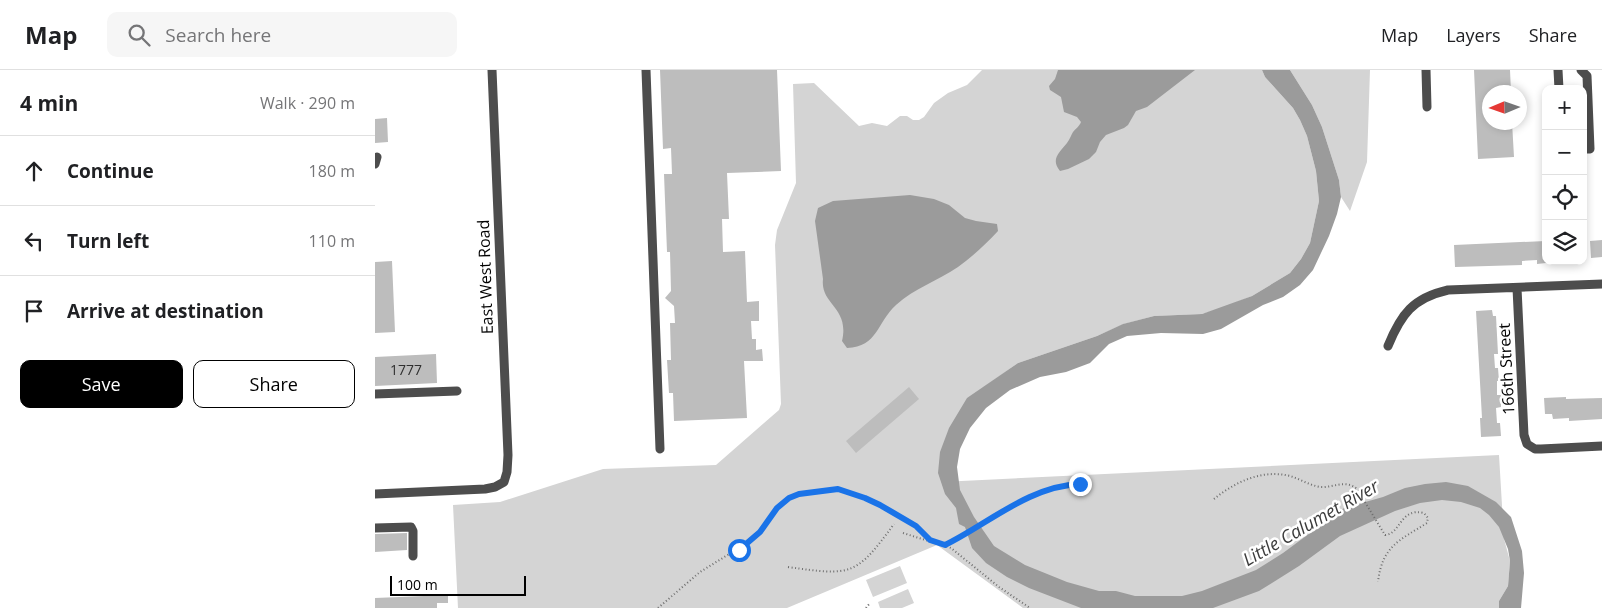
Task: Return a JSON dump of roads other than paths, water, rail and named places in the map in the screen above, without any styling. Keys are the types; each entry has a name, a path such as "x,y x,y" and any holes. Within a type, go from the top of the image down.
{"street":[{"name":"East West Road","path":"375,494 485,489 495,487 504,482 507,472 508,455 492,70"},
{"path":"646,70 660,449"},
{"path":"1426,70 1427,107"},
{"path":"1558,70 1559,85"},
{"path":"1581,70 1587,76 1590,149 1587,149"},
{"path":"1389,346 1403,316 1422,299 1435,293 1448,290 1602,284"},
{"name":"166th Street","path":"1517,288 1524,435 1527,444 1530,447 1541,449 1602,447"},
{"path":"375,394 457,391"},
{"path":"375,528 411,527 413,531 413,556"}],"water label":[{"name":"Little Calumet River","path":"1311,523"}]}
